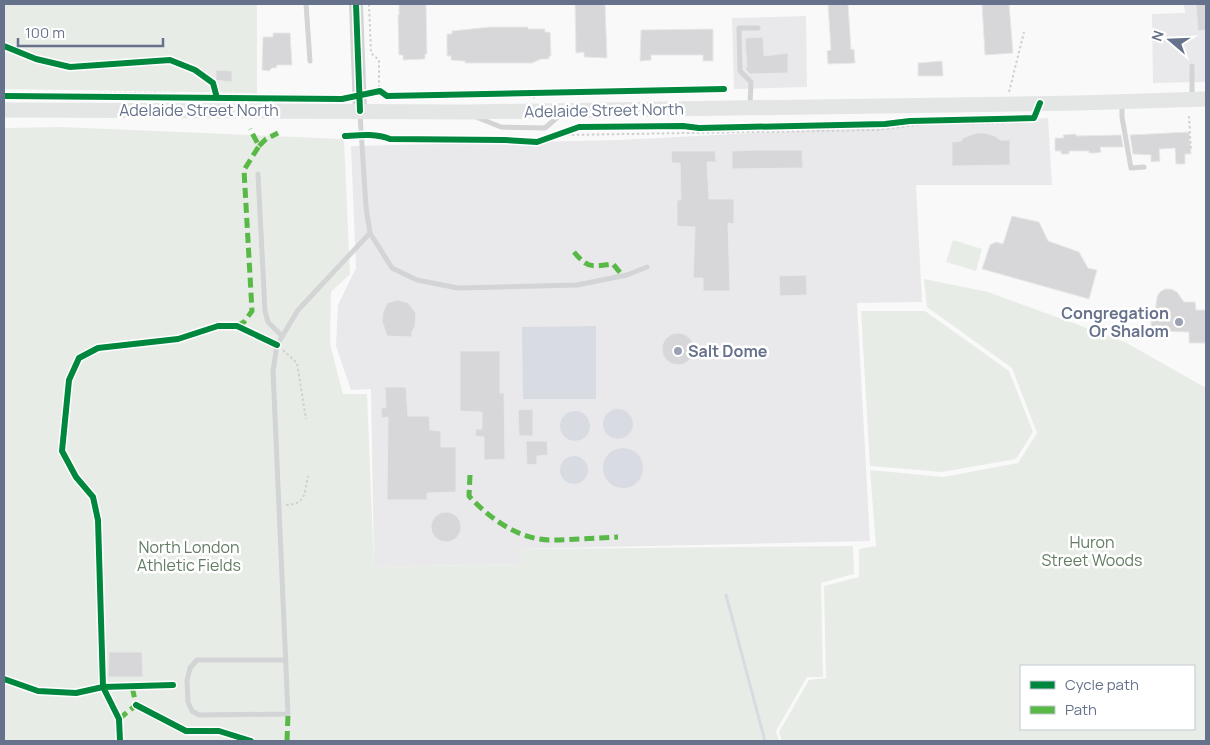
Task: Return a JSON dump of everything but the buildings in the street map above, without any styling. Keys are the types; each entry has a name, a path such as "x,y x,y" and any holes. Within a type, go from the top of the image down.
{"main road":[{"name":"Adelaide Street North","path":"4,110 466,112 1122,102 1202,98"}],"street":[{"path":"356,4 351,93 360,111"}],"lane":[{"path":"306,4 310,61"},
{"path":"750,108 751,82 740,71 739,28 758,28"},
{"path":"1192,66 1202,98"},
{"path":"1122,102 1122,117 1131,168 1144,167"},
{"path":"360,111 366,207 370,233 392,268 417,280 458,288 578,285 627,275 647,267"},
{"path":"258,174 265,311 271,328 282,336"},
{"path":"286,660 197,660 190,668 189,675 188,702 192,711 199,715 288,714 286,660 273,371 277,345 298,310 370,233"}],"path":[{"path":"369,4 371,53 379,60 379,89 387,96"},
{"path":"1009,93 1024,32"},
{"path":"4,95 216,94 342,99 351,93 380,92 387,96 470,94 538,96"},
{"path":"1189,116 1192,151"},
{"path":"645,126 699,128 1013,119"},
{"path":"362,136 387,141 537,144 564,135 877,130 926,124 1006,123"},
{"path":"345,136 381,136 390,139 537,142 579,127"},
{"path":"277,345 297,363 306,419"},
{"path":"279,506 297,504 303,500 308,476"}],"shaded area":[{"path":"1184,4 1206,4 1206,82 1153,83 1152,14 1185,13"},
{"path":"806,16 807,87 734,89 732,18"},
{"path":"1048,118 1052,185 916,185 922,302 857,303 870,541 519,549 522,564 374,567 371,389 351,390 336,346 338,305 356,268 351,146 620,140"},
{"path":"596,326 596,399 523,399 522,327"},
{"path":"618,409 628,414 633,424 628,434 618,439 608,434 603,424 608,414"},
{"path":"575,411 581,412 589,420 589,432 581,440 575,441 569,440 561,432 560,426 561,420 569,412"},
{"path":"627,448 634,451 640,457 643,468 642,476 634,485 627,488 619,488 612,485 604,476 603,464 606,457 615,449"},
{"path":"574,456 584,460 588,470 584,480 574,484 564,480 560,470 564,460"}],"green space":[{"path":"4,4 257,4 257,93 4,89"},
{"name":"North London Athletic Fields","path":"62,127 344,139 350,274 331,292 330,344 343,394 367,394 374,567 522,564 519,549 853,546 854,574 821,583 823,677 807,677 776,731 779,741 4,741 4,128"},
{"path":"953,240 982,249 976,271 946,262"},
{"name":"Huron Street Woods","path":"924,279 988,292 1125,342 1206,388 1206,741 782,741 779,732 809,680 826,678 824,586 859,577 859,549 876,546 870,470 943,477 1018,463 1037,433 1012,368 927,307"},
{"path":"861,311 925,311 1009,371 1033,432 1016,459 942,472 870,466"}],"waterway":[{"path":"726,595 765,741"}],"marked path":[{"path":"237,326 244,322 252,311 244,170 259,146 250,129"},
{"path":"259,146 266,139 278,133"},
{"path":"574,252 583,262 591,266 613,264 623,276"},
{"path":"470,475 469,496 495,519 526,536 549,540 618,537"},
{"path":"119,719 136,705 132,686"},
{"path":"287,741 288,714"}],"cycle path":[{"path":"356,4 360,111"},
{"path":"4,46 36,59 70,67 170,60 195,70 213,83 217,98"},
{"path":"4,96 342,99 380,91 387,96 724,89"},
{"path":"345,136 368,135 390,139 537,142 579,127 683,126 699,128 885,124 910,121 1034,118 1040,103"},
{"path":"120,741 119,719 103,687 98,520 93,497 76,477 62,451 69,380 79,358 98,348 178,339 218,326 237,326 277,345"},
{"path":"4,679 38,691 76,693 103,687 173,685"},
{"path":"136,705 186,731 219,731 251,741"}],"place":[{"name":"Congregation Or Shalom","path":"1179,322"},
{"name":"Salt Dome","path":"678,351"}]}
